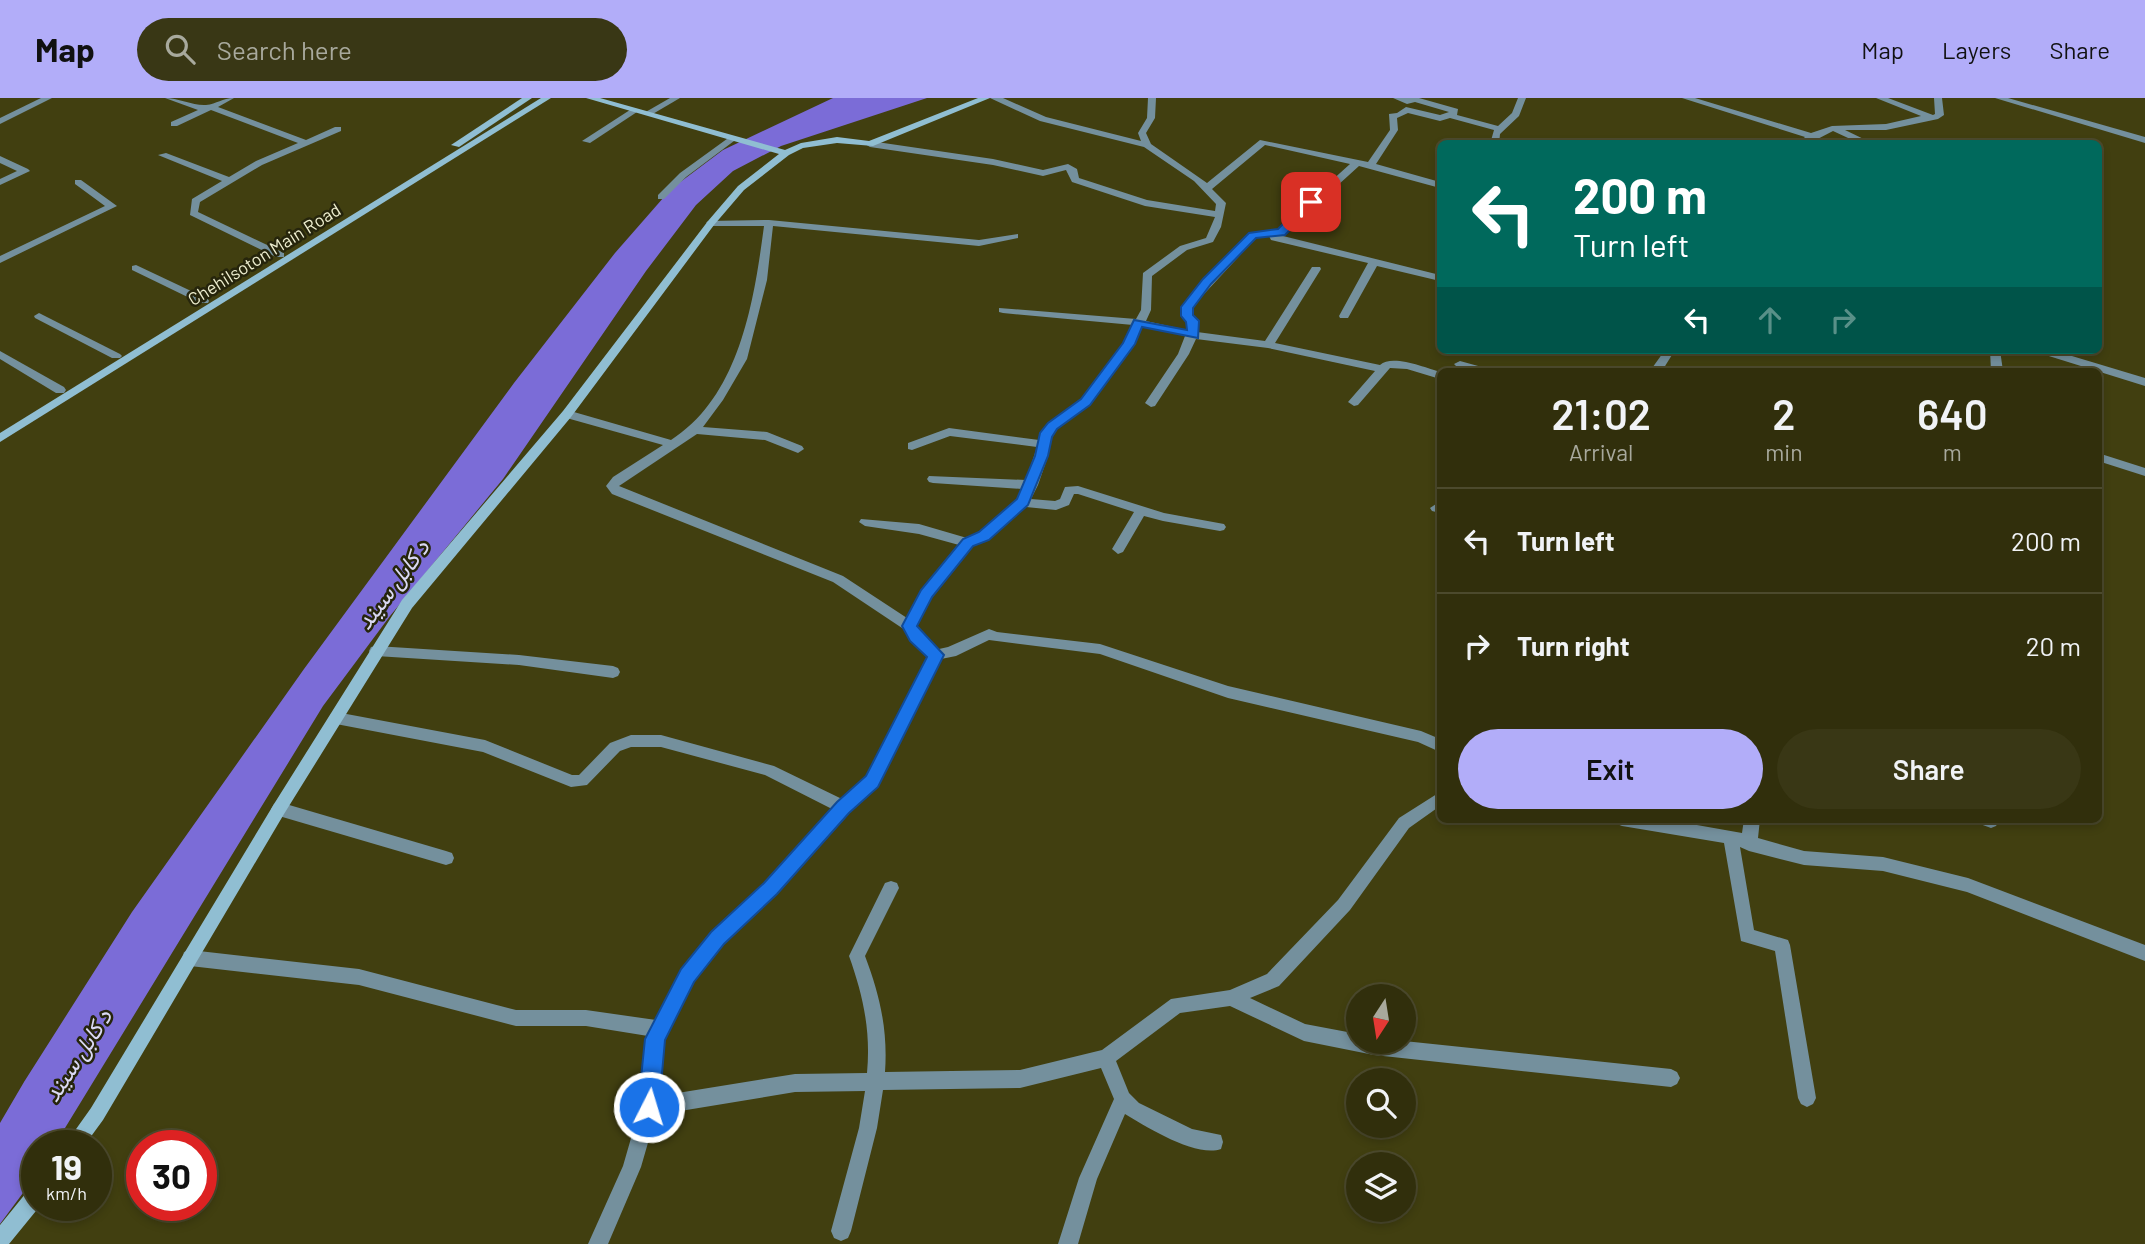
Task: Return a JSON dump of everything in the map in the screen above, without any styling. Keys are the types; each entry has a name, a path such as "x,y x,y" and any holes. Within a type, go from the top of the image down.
{"street":[{"path":"0,121 48,98"},
{"path":"169,98 211,107 304,142"},
{"path":"174,124 230,98"},
{"name":"Chehilsoton Main Road","path":"0,425 280,255 528,98"},
{"name":"Chehilsoton Main Road","path":"0,438 547,98"},
{"path":"590,98 780,152"},
{"path":"648,113 676,98"},
{"path":"870,144 986,98"},
{"path":"910,626 926,594 968,543 984,536 1023,502 1042,456 1042,444 1053,426 1085,402 1129,344 1146,310 1147,275 1179,250 1195,242 1209,240 1216,231 1220,215 1221,203 1207,188 1174,161 1147,145 1030,115 1015,104 995,98"},
{"path":"1147,145 1142,133 1151,118 1152,98"},
{"path":"1397,98 1403,102 1413,99 1440,106 1455,111 1451,116 1499,129"},
{"path":"1495,140 1499,129 1516,114 1522,98"},
{"path":"1686,98 1811,136"},
{"path":"1880,98 1934,118"},
{"path":"1806,140 1834,128 1857,125 1887,127 1919,118 1934,118 1940,115 1938,98"},
{"path":"1999,98 2145,140"},
{"path":"587,141 636,110"},
{"path":"1370,166 1394,130 1392,116 1400,115 1406,110 1440,118 1453,115"},
{"path":"1834,128 1861,140"},
{"path":"280,255 193,213 195,201 229,180 304,142 338,130"},
{"path":"471,134 483,138"},
{"path":"661,197 683,175 736,139"},
{"path":"85,1130 279,809 407,604 567,414 711,223 741,188 780,152 837,140 993,162 1043,173 1068,167 1074,171 1072,175 1075,180 1145,203 1220,215"},
{"path":"1207,188 1263,142 1437,184"},
{"path":"163,155 229,180"},
{"path":"0,159 25,171 0,182"},
{"path":"1151,403 1160,384 1193,335 1187,307 1193,300 1253,235 1281,232 1356,164"},
{"path":"0,260 111,206 78,183"},
{"path":"711,223 769,223 979,243 1014,236"},
{"path":"769,223 762,280 741,359 717,400 695,430 617,480 612,486 616,491 838,579 910,626 915,636 936,655"},
{"path":"1273,233 1275,238 1437,277"},
{"path":"1344,316 1373,263"},
{"path":"136,268 204,301"},
{"path":"1268,345 1316,269"},
{"path":"1076,315 1084,302"},
{"path":"1003,310 1138,322 1193,335 1268,345 1381,369"},
{"path":"39,316 116,356"},
{"path":"0,354 60,390"},
{"path":"2053,354 2099,368"},
{"path":"1354,402 1387,364 1394,363 1437,375"},
{"path":"2102,369 2145,382"},
{"path":"567,414 673,444"},
{"path":"695,430 767,436 798,449"},
{"path":"912,446 949,432 1042,444"},
{"path":"2102,458 2145,472"},
{"path":"933,479 1032,485"},
{"path":"1023,502 1056,506 1065,502 1069,490 1078,490 1141,511 1220,527"},
{"path":"1118,549 1141,511"},
{"path":"865,522 919,529 968,543"},
{"path":"936,655 951,652 989,634 1045,644 1100,649 1228,692 1421,737 1437,745"},
{"path":"376,651 519,660 613,672"},
{"path":"598,1244 632,1167 649,1107 655,1039 688,975 717,938 771,889 843,807 872,782 936,655"},
{"path":"336,718 485,747 571,781 582,781 615,747 631,741 661,740 769,770 843,807"},
{"path":"649,1107 795,1083 1020,1079 1106,1058 1177,1005 1231,998 1273,980 1344,905 1404,822 1437,800"},
{"path":"279,809 446,858"},
{"path":"1646,823 1731,837 1804,858 1883,863 1968,885 2145,953"},
{"path":"1749,844 1752,823"},
{"path":"1731,837 1747,936 1782,945 1807,1098"},
{"path":"841,1231 872,1113 877,1083 877,1023 867,978 857,957 891,888"},
{"path":"190,958 359,977 516,1018 586,1018 660,1029"},
{"path":"1231,998 1304,1032 1374,1046 1671,1078"},
{"path":"1106,1058 1123,1099 1133,1109 1190,1138 1214,1142"},
{"path":"1068,1244 1088,1178 1123,1099"},
{"path":"0,1240 21,1214"}],"water":[{"name":"د کابل سيند","path":"833,98 927,98 781,146 733,171 696,205 646,271 503,479 390,616 323,706 64,1130 21,1130 21,1196 0,1224 0,1123 132,912 304,669 514,383 615,253 671,189 723,150"}],"route":[{"path":"649,1107 655,1039 688,975 717,938 771,889 843,807 872,782 936,655 915,636 910,626 913,614 926,594 968,543 984,536 1023,502 1042,456 1045,436 1053,426 1085,402 1129,344 1138,322 1193,335 1187,307 1207,282 1253,235 1281,232 1311,202"}]}
